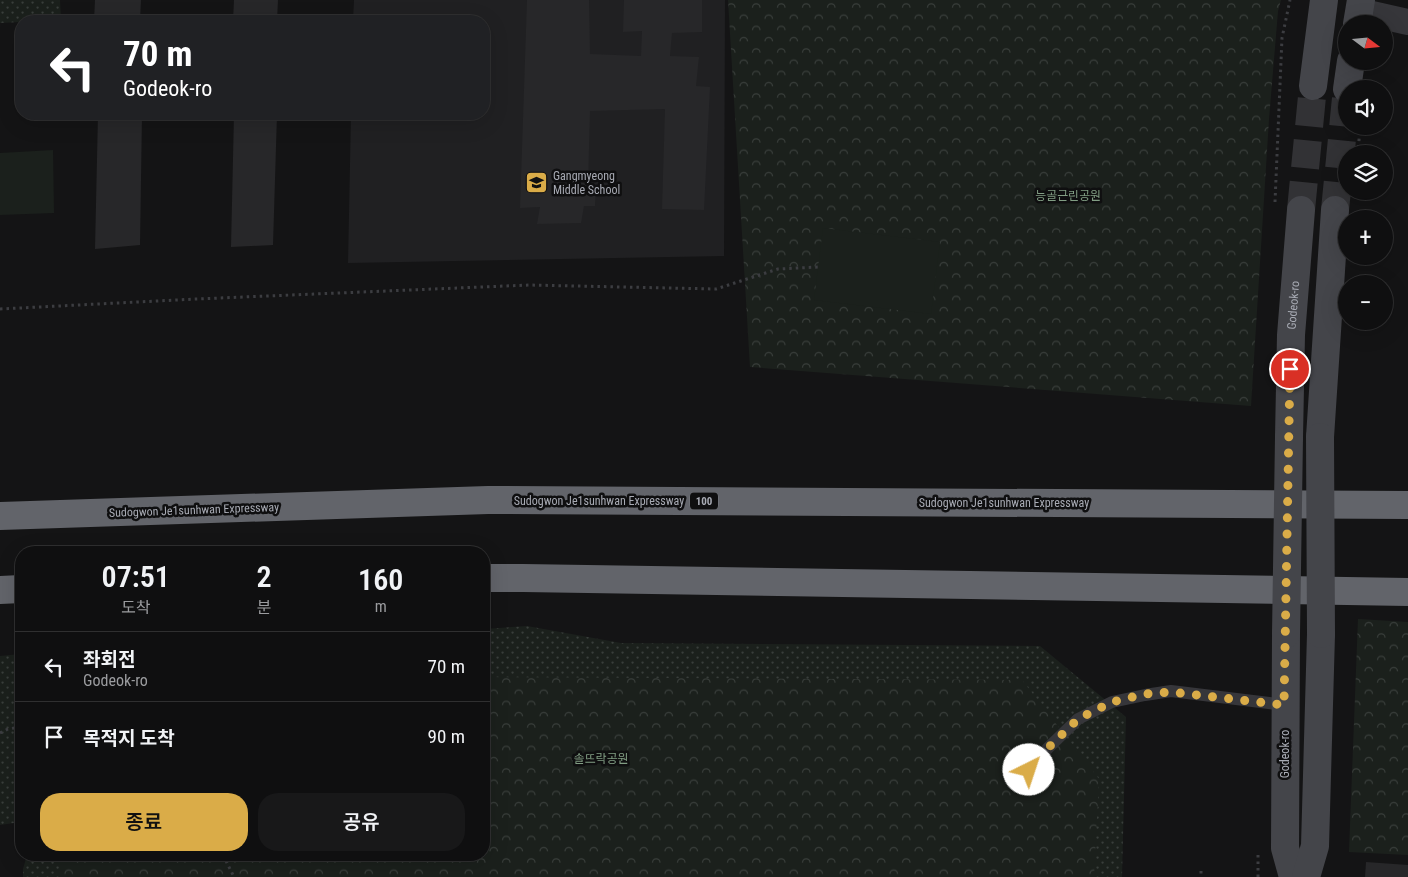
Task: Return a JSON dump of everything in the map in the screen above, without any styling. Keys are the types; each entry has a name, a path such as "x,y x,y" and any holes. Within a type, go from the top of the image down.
{"highway":[{"name":"Sudogwon Je1sunhwan Expressway","path":"0,516 488,500 1408,505"},
{"path":"490,578 1408,592"},
{"path":"0,590 15,589"}],"main road":[{"path":"1313,86 1324,0"},
{"name":"Godeok-ro","path":"1294,877 1285,848 1284,705 1291,335 1300,210"},
{"path":"1306,877 1315,846 1321,634 1320,437 1335,210"}],"street":[{"path":"1359,12 1408,22"}],"lane":[{"path":"1029,770 1048,748 1078,719 1112,702 1145,694 1171,692 1284,705"}],"path":[{"path":"0,310 196,299 529,285 716,289 778,268 818,267"},
{"path":"0,733 15,728"},
{"path":"226,861 234,877"},
{"path":"1201,871 1201,877"}],"shaded area":[{"name":"Gangmyeong Middle School","path":"354,0 725,0 724,256 348,263 351,120 490,120 490,15 353,15"}],"green space":[{"path":"0,0 60,0 61,15 15,15 15,22 0,23"},
{"name":"능골근린공원","path":"728,0 1281,0 1278,11 1269,119 1251,406 750,367"},
{"path":"53,150 54,213 0,215 0,153"},
{"path":"823,228 940,242 931,314 814,300"},
{"path":"1358,619 1408,622 1408,855 1349,852"},
{"name":"솔뜨락공원","path":"527,626 621,643 1040,646 1126,717 1122,877 23,877 25,861 490,861 490,629"},
{"path":"15,655 15,823 0,825 0,656"},
{"name":"솔뜨락공원","path":"490,677 1022,680 1099,779 1094,877 59,877 61,861 490,861"}],"building":[{"path":"95,0 141,0 140,15 94,15"},
{"path":"234,0 278,0 277,15 233,15"},
{"path":"527,0 589,0 590,54 641,56 642,31 623,32 624,0 702,0 702,32 672,33 670,56 699,57 696,86 710,87 704,210 662,209 665,109 590,111 588,186 596,185 595,206 584,206 581,223 537,224 540,207 520,208"},
{"path":"98,120 142,120 140,245 95,249"},
{"path":"234,120 277,120 273,245 231,247"},
{"path":"1366,862 1408,865 1408,877 1365,877"}],"tunnel":[{"path":"1301,210 1313,86"},
{"path":"1335,210 1342,135"}],"place":[{"name":"Gangmyeong Middle School","path":"537,183"}],"route":[{"path":"1029,770 1048,748 1078,719 1112,702 1145,694 1171,692 1284,705 1290,369"}]}
